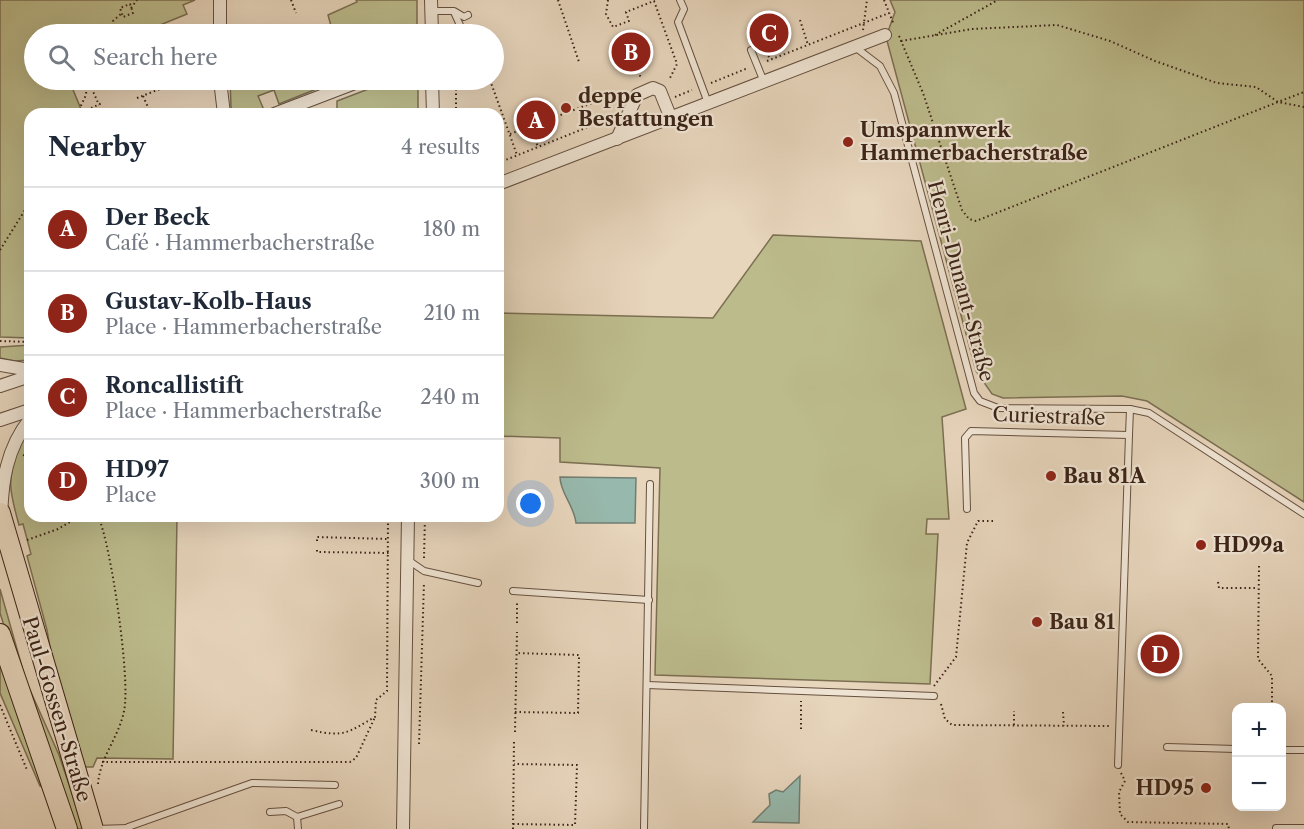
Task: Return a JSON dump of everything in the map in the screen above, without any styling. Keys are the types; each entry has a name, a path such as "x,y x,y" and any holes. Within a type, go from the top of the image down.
{"main road":[{"name":"Paul-Gossen-Straße","path":"1,516 93,829"},
{"name":"Paul-Gossen-Straße","path":"0,634 68,829"}],"street":[{"path":"220,0 220,24"},
{"path":"431,6 432,24"},
{"path":"504,182 885,35"},
{"path":"617,139 637,95 653,88 660,91 670,116"},
{"path":"221,90 223,108"},
{"path":"290,108 337,90"},
{"path":"432,90 433,108"},
{"path":"0,365 24,369"},
{"path":"0,386 24,378"},
{"path":"0,420 24,412"},
{"name":"Paul-Gossen-Straße","path":"1,516 2,488 8,459 24,427"},
{"path":"403,829 408,522"}],"lane":[{"path":"680,0 684,9 678,22 709,104"},
{"path":"431,6 454,11 464,17 468,15"},
{"path":"454,11 460,24"},
{"name":"Henri-Dunant-Straße","path":"855,47 880,66 894,93 971,382 980,401 998,408 1130,409 1149,413 1304,513"},
{"path":"751,50 764,82"},
{"path":"1129,435 1130,409"},
{"name":"Curiestraße","path":"967,509 965,438 971,431 1129,435 1118,765"},
{"path":"644,829 650,484"},
{"path":"408,559 424,572 478,583"},
{"path":"515,591 649,600"},
{"path":"647,685 801,693 934,696"},
{"path":"1167,747 1232,749"},
{"path":"1286,750 1304,750"},
{"path":"93,829 129,828 252,783 335,784"},
{"path":"297,818 339,804"},
{"path":"270,812 286,811 297,818"},
{"path":"297,818 298,829"},
{"path":"1276,828 1304,828"}],"path":[{"path":"114,24 113,21 122,13 120,8 129,4 131,9 137,0"},
{"path":"291,0 296,13"},
{"path":"558,0 575,43 575,53 579,62"},
{"path":"608,0 606,14 613,27 629,21 626,12 654,1 677,64 669,80"},
{"path":"855,47 864,23 867,0"},
{"path":"884,0 923,93 962,210 969,219 976,220 1304,92"},
{"path":"934,36 998,0"},
{"path":"664,101 889,14"},
{"path":"800,20 808,45"},
{"path":"901,42 972,29 1057,25 1110,41 1155,61 1217,83 1256,87 1278,102 1304,107"},
{"path":"764,43 770,60"},
{"path":"638,71 642,81"},
{"path":"80,108 86,90"},
{"path":"92,108 101,104 93,90"},
{"path":"456,90 456,108"},
{"path":"494,90 500,108"},
{"path":"137,98 156,91"},
{"path":"143,96 148,108"},
{"path":"510,134 595,102"},
{"path":"504,160 630,111"},
{"path":"504,118 517,155"},
{"path":"530,127 538,147"},
{"path":"0,250 24,212"},
{"path":"0,341 24,342"},
{"path":"994,521 978,521 968,543 956,657 951,668 934,686 934,696 942,705 945,720 952,725 1119,726"},
{"path":"27,540 58,529 70,522"},
{"path":"100,522 111,561 126,698 122,720 102,762 351,762 356,758 375,717 376,700 387,691 388,522"},
{"path":"419,749 425,522"},
{"path":"317,541 317,537 388,538"},
{"path":"317,550 317,552 388,553"},
{"path":"1259,566 1258,659 1272,676 1272,703"},
{"path":"1218,582 1219,588 1258,588"},
{"path":"515,591 517,623"},
{"path":"515,732 517,632"},
{"path":"516,653 579,655 578,713"},
{"path":"801,693 801,729"},
{"path":"0,705 28,770"},
{"path":"1014,711 1014,726"},
{"path":"515,712 585,713"},
{"path":"1063,712 1064,726"},
{"path":"311,730 326,734 354,731 375,717"},
{"path":"513,829 514,740"},
{"path":"514,764 577,765 575,825"},
{"path":"1125,781 1119,792 1120,814 1128,822 1228,824 1229,829"},
{"path":"513,824 583,825"}],"shaded area":[{"path":"0,0 195,0 183,5 187,14 162,24 24,24 24,90 73,90 81,108 24,108 24,338 0,337"},
{"path":"356,0 417,0 417,24 330,24 328,15 357,2"},
{"path":"890,0 1304,0 1304,502 1147,401 1122,396 1003,398 992,394 976,371 886,37 895,12"},
{"path":"230,90 274,90 258,96 263,108 231,107"},
{"path":"274,90 314,90 279,104"},
{"path":"366,90 418,90 418,108 337,108 337,101"},
{"path":"773,235 921,241 966,409 942,417 949,519 927,519 926,534 938,534 930,684 655,675 660,468 560,462 560,438 504,436 504,313 713,318"},
{"path":"24,345 24,360 0,358 0,347"},
{"path":"24,436 24,522 177,522 173,759 97,758 93,767 83,767 54,671 47,630 27,556 31,554 23,524 19,525 12,495 12,469"},
{"path":"0,589 26,681 59,755 84,829 76,829 22,682 0,613"},
{"path":"0,660 44,787 40,786 0,693"}],"water":[{"path":"560,477 636,478 635,523 576,523"},
{"path":"800,776 799,823 753,822 770,805 769,794 776,790 783,792"}],"place":[{"name":"Roncallistift","path":"769,33"},
{"name":"Gustav-Kolb-Haus","path":"631,52"},
{"name":"deppe Bestattungen","path":"566,108"},
{"name":"Der Beck","path":"536,120"},
{"name":"Umspannwerk Hammerbacherstraße","path":"848,142"},
{"name":"Bau 81A","path":"1051,476"},
{"name":"HD99a","path":"1201,545"},
{"name":"Bau 81","path":"1037,622"},
{"name":"HD97","path":"1160,654"},
{"name":"HD95","path":"1206,788"}]}
